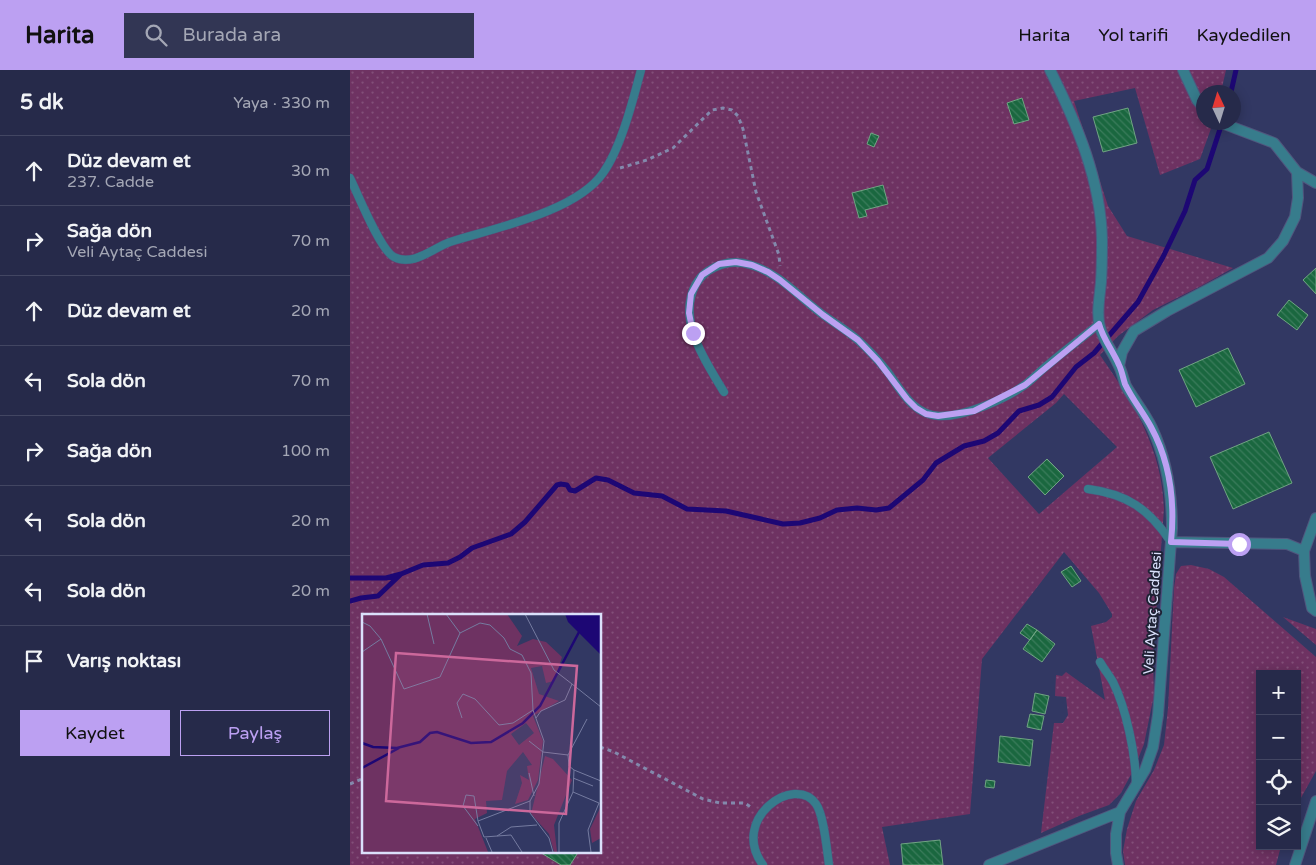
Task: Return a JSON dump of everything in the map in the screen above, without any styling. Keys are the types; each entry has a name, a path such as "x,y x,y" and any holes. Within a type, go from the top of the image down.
{"street":[{"path":"1050,70 1076,127 1086,155 1100,214 1102,254 1100,329"},
{"path":"1183,70 1196,98"},
{"path":"1240,130 1274,143 1297,172 1316,183"},
{"path":"1119,366 1122,352 1134,331 1268,258 1283,241 1295,217 1298,198 1297,172"},
{"name":"Veli Aytaç Caddesi","path":"1100,329 1119,366 1125,384 1152,428 1166,464 1172,504 1171,542 1158,715 1153,747 1145,770 1120,812 1116,834 1118,865"},
{"path":"1108,344 1128,340"},
{"path":"1316,518 1304,551 1305,576 1312,608 1316,611"},
{"path":"1171,542 1287,544 1304,551"},
{"path":"1296,865 1316,801"},
{"path":"989,865 1120,812"}],"lane":[{"path":"350,178 375,231 392,256 401,260 414,259 449,243 537,215 580,193 603,174 622,132 641,70"},
{"path":"724,392 703,358 693,333 689,313 691,294 702,275 719,264 736,262 752,265 780,280 823,315 858,340 878,361 907,399 926,414 953,415 974,411 1025,385 1100,329"},
{"path":"1088,488 1114,494 1139,506 1161,527 1171,542"},
{"path":"1100,662 1121,700 1136,768 1136,785"},
{"path":"763,865 754,848 754,835 759,815 775,800 789,795 801,794 810,798 817,805 829,865"}],"path":[{"path":"603,174 647,160 673,148 712,110 723,108 732,110 738,116 744,129 756,192 779,255 780,280"},
{"path":"601,747 614,752 702,799 720,803 745,803 759,815"},
{"path":"350,784 362,779"}],"shaded area":[{"path":"350,70 1226,70 1223,85 1196,85 1196,130 1210,130 1200,159 1160,175 1135,88 1074,101 1108,206 1127,236 1233,268 1153,310 1118,336 1100,355 1135,409 1152,446 1162,487 1164,509 1153,655 1154,695 1144,744 1134,769 1121,793 1109,805 1041,833 1054,723 1063,723 1068,715 1066,697 1055,696 1056,675 1062,676 1066,672 1105,700 1091,626 1106,622 1112,617 1099,593 1064,552 982,659 970,814 882,827 890,865 350,865","holes":["1064,394 1117,447 1039,514 988,458 1056,403"]},
{"path":"1191,565 1209,569 1224,577 1316,657 1316,771 1301,798 1301,670 1256,670 1256,850 1280,850 1276,865 1125,865 1123,851 1127,829 1136,801 1154,770 1164,745 1168,708 1174,588 1176,574 1181,566"},
{"path":"1283,617 1316,629 1316,645"}],"building":[{"path":"1022,98 1029,120 1014,124 1007,103"},
{"path":"1128,108 1137,143 1103,152 1093,117"},
{"path":"871,133 879,136 874,147 867,144"},
{"path":"883,185 888,204 865,210 867,216 859,218 852,193"},
{"path":"1316,268 1316,294 1303,280"},
{"path":"1289,300 1308,315 1297,330 1277,315"},
{"path":"1228,348 1245,384 1196,407 1179,370"},
{"path":"1269,432 1292,483 1233,509 1210,457"},
{"path":"1047,459 1064,476 1045,495 1028,477"},
{"path":"1071,566 1081,581 1072,587 1061,572"},
{"path":"1027,624 1037,630 1030,640 1020,633"},
{"path":"1037,630 1055,644 1042,662 1023,649"},
{"path":"1035,693 1049,696 1045,714 1032,711"},
{"path":"1030,714 1044,716 1041,730 1027,727"},
{"path":"1000,736 1033,740 1030,766 998,762"},
{"path":"986,780 995,781 994,788 985,787"},
{"path":"940,840 943,865 903,865 901,844"},
{"path":"540,852 578,852 570,865 561,865"}],"waterway":[{"path":"1233,85 1236,70"},
{"path":"350,578 386,578 423,565 448,563 472,548 511,534 525,522 557,485 567,485 570,490 575,491 596,478 608,480 634,493 662,496 687,509 726,511 783,524 800,523 820,518 837,510 889,508 923,480 936,463 964,446 984,441 998,433 1019,411 1039,405 1052,397 1076,367 1094,353 1138,302 1163,257 1185,211 1195,180 1207,169 1220,130"},
{"path":"350,601 378,596 400,575"}],"route":[{"path":"693,333 689,313 691,294 702,275 719,264 736,262 752,265 768,272 789,286 823,315 842,327 858,340 878,361 916,408 926,414 938,416 974,411 1025,385 1099,324 1102,334 1119,366 1125,384 1152,428 1166,464 1172,504 1171,542 1239,544"}]}
